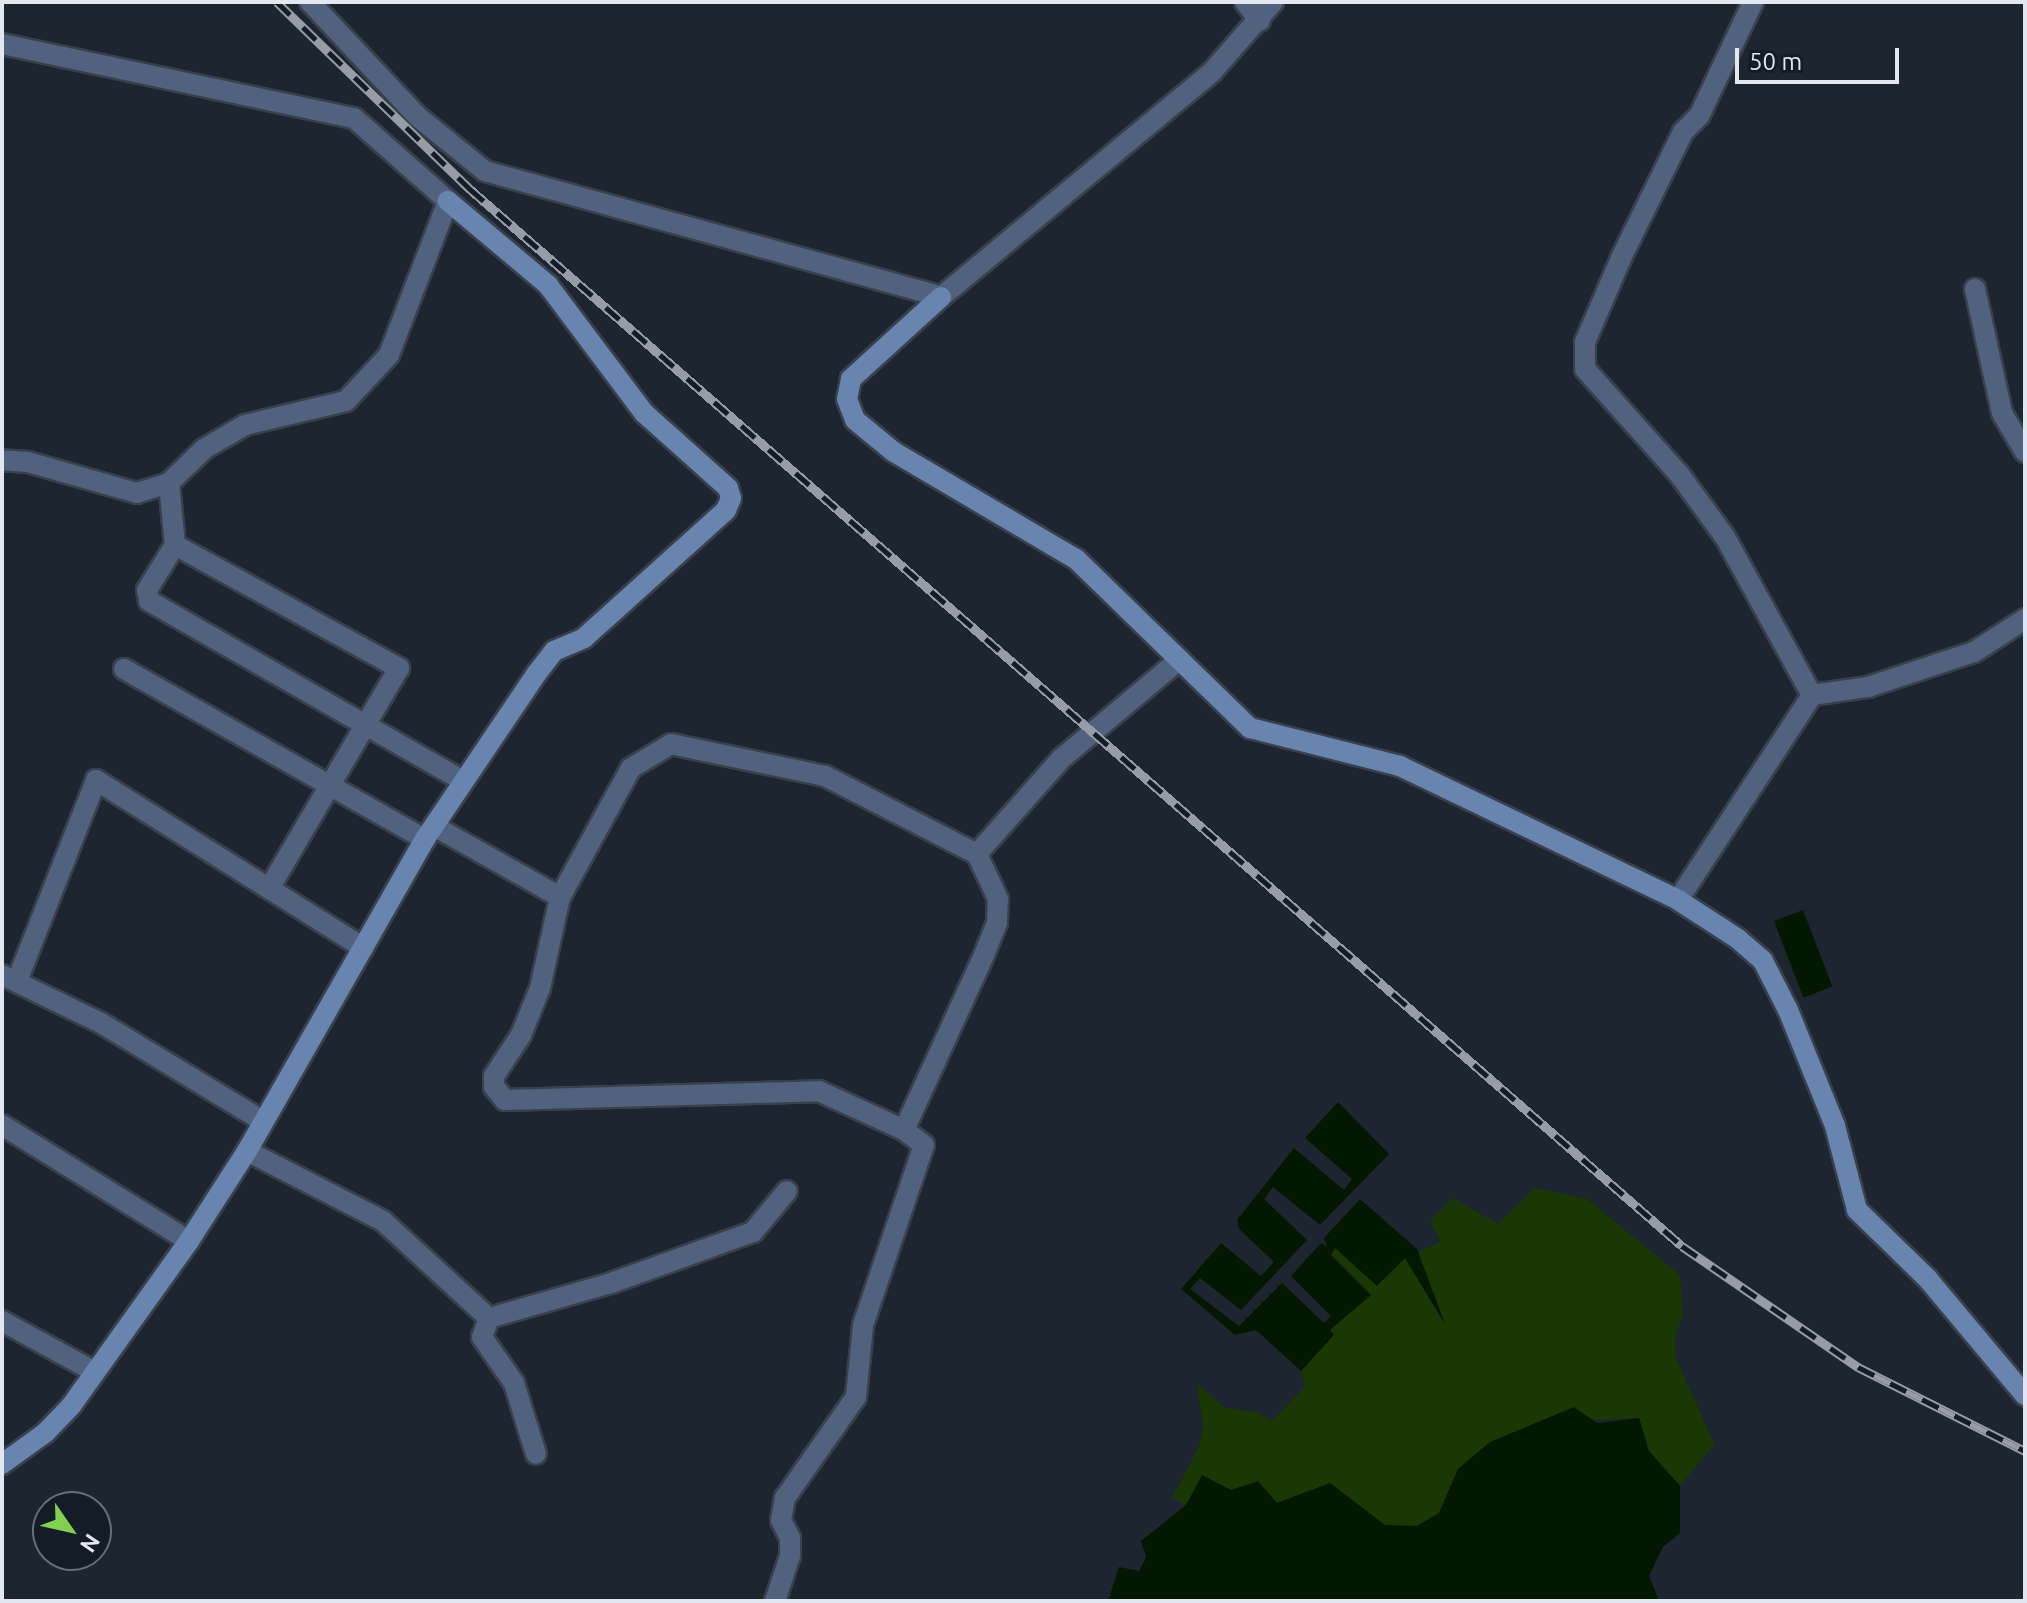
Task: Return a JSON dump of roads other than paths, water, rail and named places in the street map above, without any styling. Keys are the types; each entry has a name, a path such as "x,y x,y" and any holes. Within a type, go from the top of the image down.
{"street":[{"path":"310,2 417,116 485,171 941,297"},
{"path":"1245,2 1260,21"},
{"path":"1273,2 1260,21 1212,72 941,297 851,379 847,399 855,420 894,452 1076,559 1250,728 1400,766 1678,900 1763,961 1817,1078 1857,1210 1927,1278 2025,1395"},
{"path":"1753,2 1699,116 1683,132 1622,256 1585,342 1585,369 1679,474 1725,537 1812,695"},
{"path":"2,44 354,118 548,285 644,413 728,488 731,498 726,510 584,638 554,651 430,832 247,1151 189,1241 95,1372 45,1433 2,1464"},
{"path":"2,460 28,462 137,493 169,483 204,449 245,425 329,406 361,390 389,355 448,201"},
{"path":"1975,289 2002,413 2025,452"},
{"path":"169,483 175,545 147,590 149,601 463,781"},
{"path":"175,545 399,668 269,889"},
{"path":"1678,900 1812,695 1868,687 1974,652 2025,619"},
{"path":"977,854 1061,759 1180,659"},
{"path":"124,669 332,786 560,897"},
{"path":"775,1601 790,1556 790,1538 781,1520 785,1498 856,1397 863,1325 924,1145 904,1130 819,1091 505,1100 494,1087 494,1076 521,1035 540,988 560,897 631,768 671,744 825,776 977,854 998,899 997,922 904,1130"},
{"path":"263,1121 101,1023 9,978 96,780 364,948"},
{"path":"2,1125 189,1241"},
{"path":"247,1151 383,1221 489,1318"},
{"path":"489,1318 611,1283 753,1232 787,1191"},
{"path":"489,1318 482,1337 514,1383 536,1454"},
{"path":"2,1321 95,1372"}],"railway":[{"path":"277,2 470,189 1682,1246 1858,1367 2025,1451"}]}
